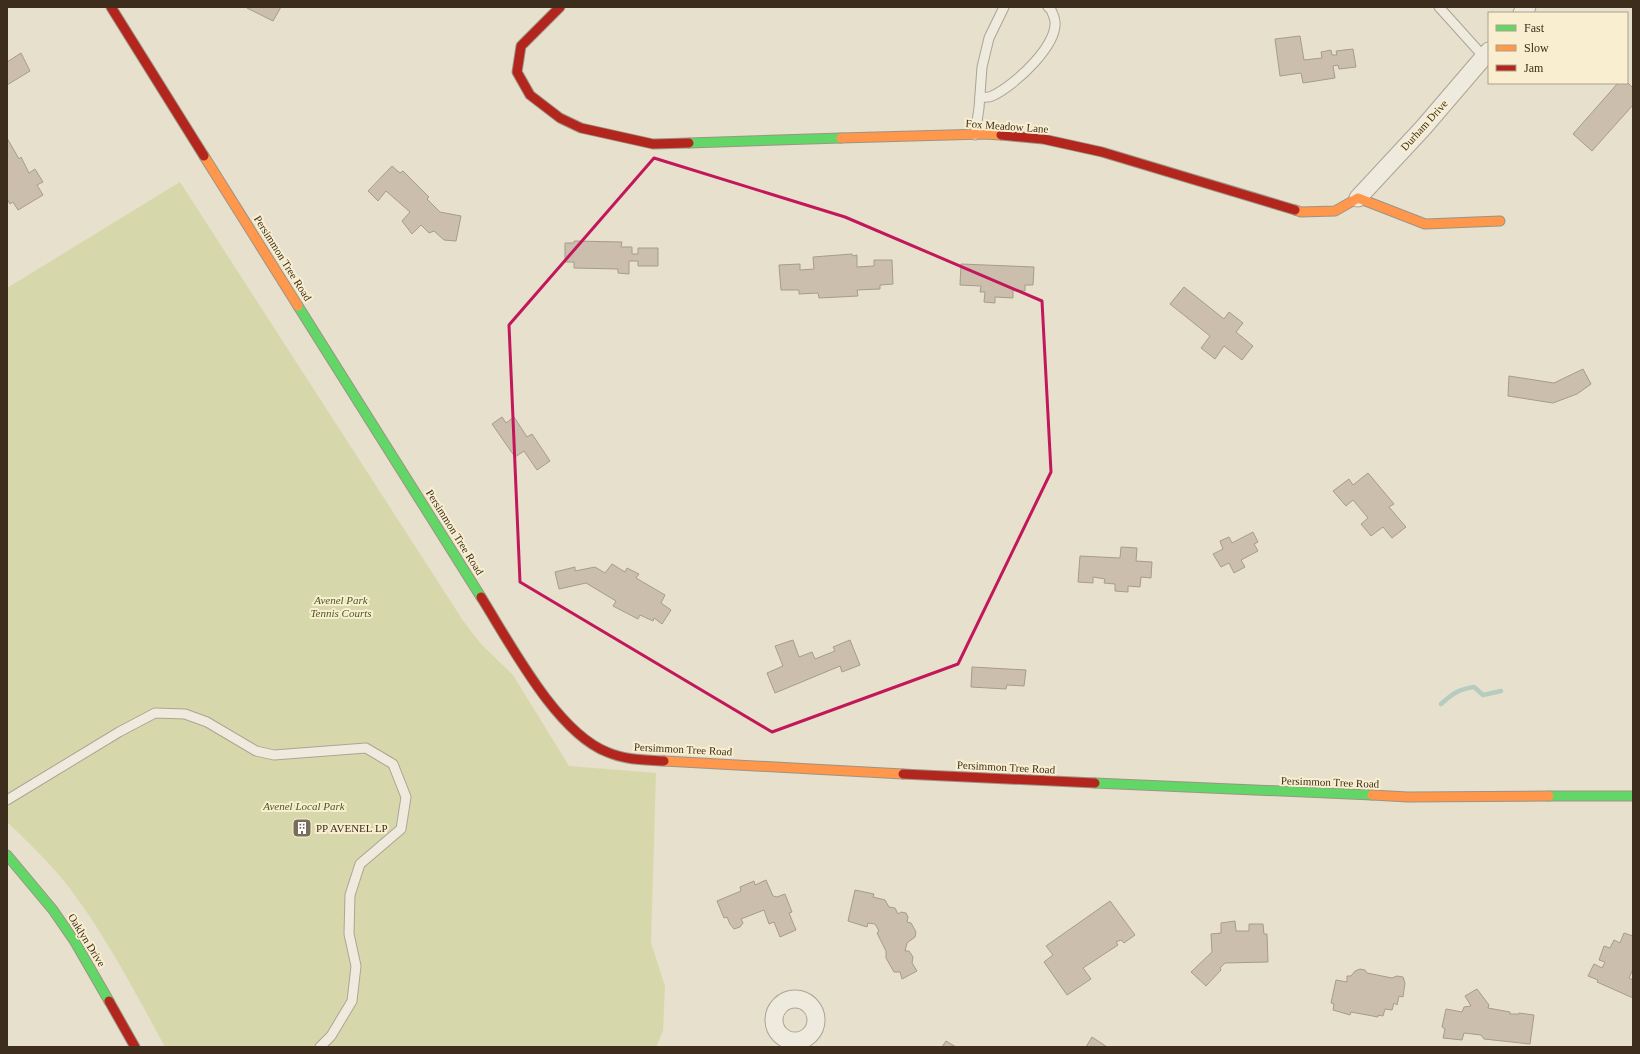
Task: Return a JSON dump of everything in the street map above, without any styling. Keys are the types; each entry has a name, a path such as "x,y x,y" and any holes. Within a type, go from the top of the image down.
{"main road":[{"name":"Persimmon Tree Road","path":"111,7 539,688 552,707 578,735 605,752 630,759 1002,780 1408,797 1633,796"},
{"name":"Fox Meadow Lane","path":"560,7 521,46 517,72 530,95 560,118 581,128 603,134 653,144 975,134 1043,139 1102,152 1301,212 1335,211 1358,198"},
{"path":"1358,198 1425,224 1500,221"},
{"name":"Oaklyn Drive","path":"7,855 53,910 75,942 135,1047"}],"street":[{"name":"Durham Drive","path":"1358,198 1423,128 1487,54"}],"lane":[{"path":"975,134 982,67 989,38 1004,7"},
{"path":"980,97 991,97 1010,85 1044,52 1052,38 1056,22 1051,9 1048,7"},
{"path":"1439,7 1487,54"},
{"path":"7,800 119,732 155,713 185,714 207,722 256,751 274,755 366,748 393,764 406,798 401,829 360,864 350,894 349,934 356,966 352,1001 331,1036 320,1047"}],"highlighted area":[{"path":"654,158 845,217 1042,301 1051,472 958,664 772,732 520,582 509,325"}],"green space":[{"name":"Avenel Local Park","path":"180,182 464,622 481,644 513,675 569,766 656,773 651,943 665,986 663,1031 656,1047 165,1047 120,965 82,905 54,869 7,822 7,288"}],"building":[{"path":"281,7 273,21 247,8"},
{"path":"1300,36 1304,60 1322,58 1321,52 1331,50 1332,55 1337,55 1336,51 1353,49 1356,67 1339,69 1338,65 1333,66 1335,78 1303,83 1301,73 1280,76 1275,39"},
{"path":"21,53 30,71 7,85 7,62"},
{"path":"1628,83 1633,88 1633,105 1592,151 1573,134 1617,84"},
{"path":"7,138 19,159 21,157 29,173 35,169 43,182 37,185 43,195 18,210 13,202 10,204 7,199"},
{"path":"392,166 400,173 403,171 429,197 427,199 440,212 461,216 456,241 444,240 434,231 429,233 421,225 412,234 402,221 410,212 386,191 378,201 368,191"},
{"path":"574,241 622,242 621,247 632,247 632,254 638,254 638,248 658,248 658,266 638,266 638,261 629,261 629,274 618,273 618,269 574,268 574,262 565,262 565,243 574,243"},
{"path":"852,254 853,256 857,255 857,267 874,266 874,260 892,260 893,284 880,285 880,289 857,290 858,296 819,298 818,293 799,294 799,290 781,290 779,265 800,264 800,270 814,269 813,257"},
{"path":"961,264 1034,267 1033,285 1025,285 1025,291 1013,290 1013,298 995,297 995,303 984,302 985,292 980,292 981,286 960,285"},
{"path":"1184,287 1224,319 1229,312 1243,323 1236,332 1253,346 1242,360 1224,346 1215,359 1201,348 1210,336 1170,304"},
{"path":"1583,369 1591,384 1577,394 1553,403 1508,396 1509,376 1554,383"},
{"path":"502,417 506,423 514,417 527,437 532,434 550,461 537,470 524,451 515,457 492,424"},
{"path":"1368,473 1394,504 1389,507 1406,527 1392,538 1383,527 1371,536 1361,524 1368,518 1353,500 1346,506 1333,491 1349,479 1353,485"},
{"path":"1253,532 1258,542 1254,544 1258,551 1241,560 1245,567 1234,573 1229,563 1221,567 1213,554 1223,549 1220,541 1229,537 1232,543"},
{"path":"1121,547 1137,548 1136,561 1152,562 1151,578 1141,577 1140,587 1128,586 1128,592 1115,591 1115,584 1104,583 1105,579 1093,577 1093,583 1078,582 1080,556 1120,558"},
{"path":"612,564 625,572 627,568 639,574 636,578 665,595 661,603 671,610 662,624 654,618 653,621 640,615 638,619 613,606 616,601 586,583 559,589 555,572 575,567 575,571 595,567 605,573"},
{"path":"793,640 799,657 812,652 815,659 835,651 833,647 850,640 860,665 842,672 840,666 775,693 767,673 783,666 775,646"},
{"path":"972,667 1026,670 1024,686 1007,685 1006,689 971,687"},
{"name":"PP AVENEL LP","path":"302,823 307,828 302,833 297,828"},
{"path":"766,880 773,896 777,897 785,894 792,912 789,913 796,930 780,937 774,922 769,924 764,910 741,919 743,923 740,927 734,929 727,917 724,918 717,901 741,891 740,887 754,881 755,885"},
{"path":"855,890 874,894 873,897 885,900 889,907 895,908 898,914 901,912 906,913 908,917 907,922 911,923 916,932 915,937 907,943 905,951 909,951 913,957 912,963 917,971 902,979 900,972 894,972 886,958 886,951 877,933 879,931 875,924 868,923 867,927 848,921"},
{"path":"1110,901 1135,935 1124,943 1121,940 1116,942 1118,945 1083,968 1091,979 1067,995 1044,962 1053,955 1046,946"},
{"path":"1235,921 1236,931 1249,931 1249,924 1263,924 1264,934 1267,934 1268,962 1225,963 1220,968 1221,970 1206,986 1191,972 1212,952 1211,934 1221,933 1221,923"},
{"path":"1624,933 1633,936 1633,969 1629,978 1633,980 1633,998 1597,982 1598,980 1588,976 1594,964 1602,968 1605,962 1599,960 1604,946 1610,948 1614,940 1620,943"},
{"path":"1360,969 1365,970 1367,973 1392,978 1397,976 1403,977 1405,983 1403,997 1399,996 1397,1005 1394,1003 1392,1010 1385,1009 1383,1016 1378,1015 1378,1017 1351,1012 1350,1015 1333,1010 1334,1004 1331,1003 1336,980 1347,982 1347,976 1351,976 1355,971"},
{"path":"1477,989 1489,1005 1488,1008 1510,1012 1510,1014 1519,1013 1534,1015 1530,1044 1484,1039 1481,1035 1464,1033 1462,1040 1443,1038 1445,1029 1442,1027 1446,1009 1462,1012 1464,1007 1471,1006 1465,996"},
{"path":"1092,1037 1107,1047 1086,1047"},
{"path":"946,1041 956,1047 942,1047"}],"waterway":[{"path":"1441,704 1456,692 1464,689 1474,687 1483,695 1501,691"}],"traffic: fast":[{"path":"689,143 841,138"},
{"path":"298,306 481,597"},
{"path":"1095,783 1372,795"},
{"path":"1549,796 1633,796"},
{"path":"7,855 53,910 75,942 109,1001"}],"traffic: slow":[{"path":"841,138 984,134 1001,135"},
{"path":"204,156 298,306"},
{"path":"1295,210 1301,212 1335,211 1358,198 1425,224 1500,221"},
{"path":"664,761 903,774"},
{"path":"1372,795 1408,797 1549,796"}],"traffic: jam":[{"path":"111,7 204,156"},
{"path":"560,7 521,46 517,72 530,95 560,118 581,128 653,144 689,143"},
{"path":"1001,135 1043,139 1102,152 1295,210"},
{"path":"481,597 520,661 552,706 570,726 588,741 614,755 635,759 664,761"},
{"path":"903,774 1095,783"},
{"path":"109,1001 135,1047"}],"place":[{"name":"PP AVENEL LP","path":"302,828"}],"park label":[{"name":"Avenel Park Tennis Courts","path":"341,606"}]}
